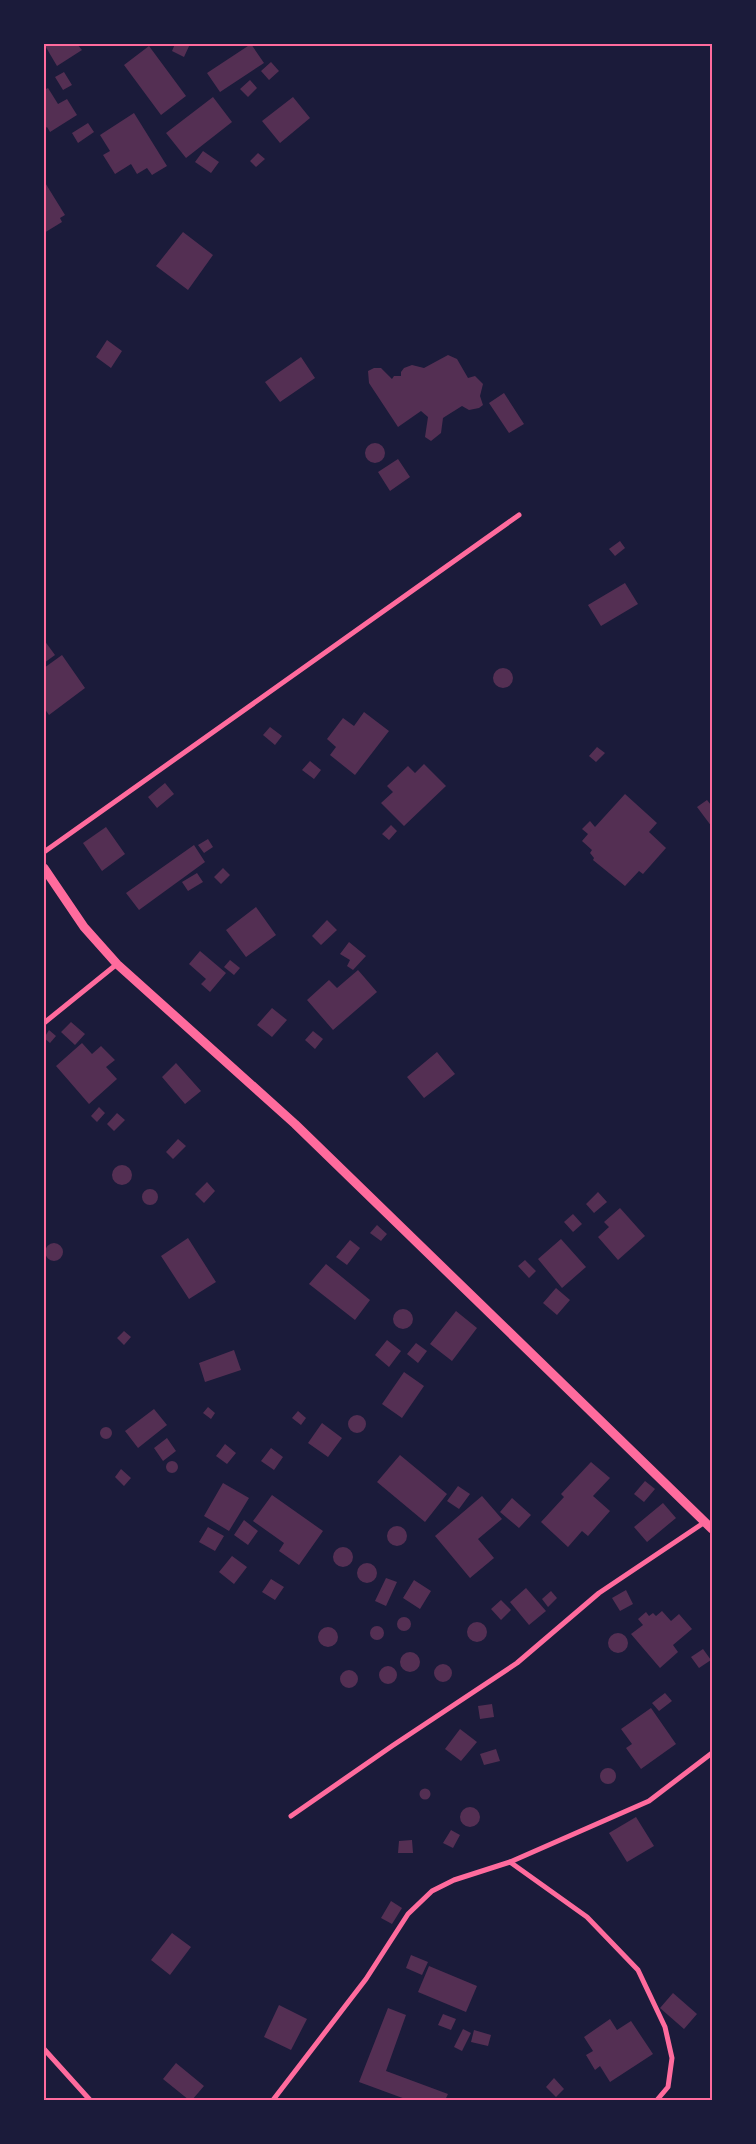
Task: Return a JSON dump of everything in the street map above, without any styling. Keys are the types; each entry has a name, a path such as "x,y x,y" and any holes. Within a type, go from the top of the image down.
{"street":[{"path":"44,852 519,515"},
{"path":"44,868 84,927 117,964 295,1124 712,1529"},
{"path":"44,1023 117,964"},
{"path":"291,1816 517,1663 599,1593 704,1522"},
{"path":"272,2100 366,1979 408,1914 432,1891 454,1880 510,1862 649,1800 712,1753"},
{"path":"510,1862 587,1917 638,1970 665,2027 672,2058 668,2087 657,2100"},
{"path":"44,2049 90,2100"}],"building":[{"path":"44,44 77,44 82,50 57,66"},
{"path":"175,44 190,44 184,57 172,51"},
{"path":"251,44 264,63 220,92 207,73"},
{"path":"149,46 186,96 161,115 124,65"},
{"path":"271,62 279,71 269,80 261,71"},
{"path":"64,72 72,85 63,90 55,77"},
{"path":"250,80 257,88 248,97 240,89"},
{"path":"48,88 58,104 67,99 77,115 50,132 47,127 44,129 44,90"},
{"path":"213,97 232,122 186,158 166,133"},
{"path":"293,97 310,118 280,143 262,121"},
{"path":"134,113 167,166 152,175 147,168 137,174 131,164 115,174 103,155 110,151 100,135"},
{"path":"88,123 94,132 78,143 72,133"},
{"path":"203,151 219,162 211,173 195,162"},
{"path":"258,153 265,159 256,167 250,161"},
{"path":"44,181 65,215 60,218 62,222 44,233"},
{"path":"183,232 213,255 188,290 156,266"},
{"path":"107,340 122,351 111,368 96,357"},
{"path":"448,355 457,359 468,378 475,376 483,384 480,396 483,405 469,410 462,406 443,418 441,433 431,441 425,437 428,417 421,411 398,427 369,383 368,371 374,368 381,368 392,379 394,376 401,376 404,368 412,365 424,368"},
{"path":"301,357 315,378 280,402 265,382"},
{"path":"504,393 524,424 509,433 489,403"},
{"path":"375,443 382,446 385,453 382,460 375,463 368,460 365,453 368,446"},
{"path":"398,459 410,477 390,491 378,472"},
{"path":"620,541 625,548 615,556 609,549"},
{"path":"625,583 638,604 601,626 588,605"},
{"path":"44,640 55,655 44,663"},
{"path":"62,655 85,688 49,715 44,708 44,668"},
{"path":"503,668 510,671 513,678 510,685 503,688 496,685 493,678 496,671"},
{"path":"364,712 389,731 355,775 330,755 336,747 327,739 343,718 354,726"},
{"path":"270,727 282,736 275,745 263,735"},
{"path":"597,747 605,753 596,762 589,756"},
{"path":"310,761 321,770 314,779 302,770"},
{"path":"424,764 446,786 404,826 381,803 393,792 387,786 408,766 415,773"},
{"path":"165,783 174,794 157,808 148,797"},
{"path":"625,794 657,823 649,832 666,848 643,874 639,871 625,886 593,860 594,858 590,853 592,850 582,841 588,834 582,829 590,821 595,827"},
{"path":"707,800 712,804 712,827 697,807"},
{"path":"391,825 397,831 389,840 382,834"},
{"path":"106,827 125,854 102,871 83,843"},
{"path":"208,839 213,847 204,853 198,845"},
{"path":"194,845 205,862 139,910 126,893"},
{"path":"223,868 230,875 221,884 214,877"},
{"path":"197,873 203,882 188,891 182,882"},
{"path":"256,907 276,935 246,957 226,930"},
{"path":"327,920 337,930 321,945 312,936"},
{"path":"349,942 366,956 353,970 347,966 350,960 340,954"},
{"path":"200,951 226,973 210,992 201,984 206,979 189,964"},
{"path":"230,960 240,968 234,975 224,967"},
{"path":"358,970 377,992 333,1030 307,1000 329,980 337,988"},
{"path":"272,1008 287,1020 272,1037 257,1025"},
{"path":"71,1022 85,1034 75,1045 61,1032"},
{"path":"49,1030 56,1036 50,1043 44,1038"},
{"path":"313,1031 323,1039 315,1049 305,1040"},
{"path":"82,1043 92,1054 101,1046 115,1060 106,1067 117,1079 89,1104 56,1066"},
{"path":"437,1052 455,1074 424,1098 407,1077"},
{"path":"176,1063 201,1091 185,1104 162,1077"},
{"path":"99,1107 105,1113 97,1122 91,1116"},
{"path":"117,1113 125,1120 114,1131 107,1124"},
{"path":"178,1139 186,1146 173,1159 166,1152"},
{"path":"122,1165 129,1168 132,1175 129,1182 122,1185 115,1182 112,1175 115,1168"},
{"path":"207,1182 215,1191 204,1203 195,1194"},
{"path":"150,1189 158,1197 150,1205 142,1197"},
{"path":"598,1192 607,1202 594,1213 586,1204"},
{"path":"620,1208 645,1236 618,1260 598,1237 609,1227 604,1222"},
{"path":"573,1214 582,1224 573,1232 564,1222"},
{"path":"377,1225 387,1234 381,1241 370,1233"},
{"path":"188,1238 216,1282 189,1299 161,1256"},
{"path":"561,1239 586,1267 562,1288 538,1259"},
{"path":"350,1240 360,1248 347,1265 336,1257"},
{"path":"50,1243 58,1243 63,1248 61,1259 50,1261 45,1256 45,1248"},
{"path":"525,1260 536,1271 529,1278 518,1266"},
{"path":"326,1264 370,1300 355,1320 309,1284"},
{"path":"556,1288 570,1300 557,1315 543,1303"},
{"path":"403,1309 410,1312 413,1319 410,1326 403,1329 396,1326 393,1319 396,1312"},
{"path":"456,1311 477,1328 452,1361 430,1344"},
{"path":"124,1331 131,1337 124,1345 117,1338"},
{"path":"387,1340 401,1351 389,1367 375,1355"},
{"path":"416,1343 427,1351 418,1363 407,1354"},
{"path":"234,1350 241,1370 205,1382 199,1363"},
{"path":"404,1372 424,1386 402,1418 382,1404"},
{"path":"208,1407 215,1413 211,1419 203,1413"},
{"path":"154,1409 167,1425 138,1448 125,1431"},
{"path":"298,1411 306,1418 301,1425 292,1418"},
{"path":"357,1415 363,1418 366,1424 363,1430 357,1433 351,1430 348,1424 351,1418"},
{"path":"322,1423 342,1438 328,1457 308,1443"},
{"path":"108,1427 111,1428 111,1438 104,1439 101,1438 100,1431 101,1428"},
{"path":"167,1438 176,1451 163,1461 154,1448"},
{"path":"225,1444 236,1453 227,1464 216,1456"},
{"path":"271,1448 283,1457 274,1470 261,1461"},
{"path":"400,1455 447,1494 425,1522 377,1482"},
{"path":"170,1461 174,1461 178,1467 174,1473 170,1473 166,1469 166,1465"},
{"path":"591,1462 610,1478 593,1496 610,1511 588,1536 582,1531 568,1547 541,1522 564,1497 561,1494"},
{"path":"121,1469 131,1478 124,1486 115,1477"},
{"path":"645,1481 655,1489 644,1502 634,1494"},
{"path":"223,1483 249,1498 229,1531 204,1516"},
{"path":"458,1486 470,1494 459,1509 447,1501"},
{"path":"272,1495 323,1531 299,1565 279,1551 284,1543 253,1521"},
{"path":"482,1496 502,1519 478,1539 494,1558 470,1578 435,1536"},
{"path":"512,1498 531,1515 519,1528 500,1512"},
{"path":"663,1503 676,1518 647,1542 634,1527"},
{"path":"244,1520 258,1531 248,1545 234,1535"},
{"path":"397,1526 404,1529 407,1536 404,1543 397,1546 390,1543 387,1536 390,1529"},
{"path":"208,1527 224,1536 215,1551 199,1542"},
{"path":"343,1547 350,1550 353,1557 350,1564 343,1567 336,1564 333,1557 336,1550"},
{"path":"232,1556 247,1567 234,1584 219,1572"},
{"path":"367,1563 374,1566 377,1573 374,1580 367,1583 360,1580 357,1573 360,1566"},
{"path":"386,1578 397,1582 386,1606 375,1601"},
{"path":"271,1579 284,1587 275,1600 262,1592"},
{"path":"414,1580 431,1591 420,1609 403,1598"},
{"path":"526,1588 546,1611 529,1625 510,1602"},
{"path":"626,1590 633,1604 620,1611 612,1598"},
{"path":"551,1591 557,1598 548,1607 542,1599"},
{"path":"501,1600 511,1610 501,1620 491,1609"},
{"path":"662,1611 671,1621 679,1614 692,1629 673,1645 678,1652 660,1668 631,1634 643,1625 638,1619 646,1612 649,1616 653,1613 656,1616"},
{"path":"404,1617 409,1619 411,1624 409,1629 404,1631 399,1629 397,1624 399,1619"},
{"path":"477,1622 484,1625 487,1632 484,1639 477,1642 470,1639 467,1632 470,1625"},
{"path":"377,1626 382,1628 384,1633 382,1638 377,1640 372,1638 370,1633 372,1628"},
{"path":"328,1627 335,1630 338,1637 335,1644 328,1647 321,1644 318,1637 321,1630"},
{"path":"618,1633 625,1636 628,1643 625,1650 618,1653 611,1650 608,1643 611,1636"},
{"path":"703,1649 711,1660 699,1668 691,1657"},
{"path":"410,1652 417,1655 420,1662 417,1669 410,1672 403,1669 400,1662 403,1655"},
{"path":"443,1664 449,1667 452,1673 449,1679 443,1682 437,1679 434,1673 437,1667"},
{"path":"388,1666 394,1669 397,1675 394,1681 388,1684 382,1681 379,1675 382,1669"},
{"path":"345,1670 353,1670 358,1675 356,1686 345,1688 340,1683 340,1675"},
{"path":"665,1693 672,1701 659,1711 652,1703"},
{"path":"492,1704 494,1717 480,1719 478,1706"},
{"path":"651,1708 676,1744 641,1769 626,1748 632,1744 621,1729"},
{"path":"460,1729 477,1742 461,1761 445,1749"},
{"path":"496,1749 500,1761 484,1765 480,1754"},
{"path":"605,1768 611,1768 616,1773 614,1782 605,1784 600,1779 600,1773"},
{"path":"423,1789 427,1789 430,1794 429,1798 423,1799 420,1796 420,1792"},
{"path":"466,1807 474,1807 480,1813 480,1821 474,1827 466,1827 460,1821 460,1813"},
{"path":"636,1817 654,1846 627,1862 609,1833"},
{"path":"451,1830 460,1835 453,1848 443,1843"},
{"path":"412,1840 413,1853 398,1853 399,1841"},
{"path":"391,1901 402,1908 392,1924 381,1918"},
{"path":"172,1933 191,1947 170,1975 151,1960"},
{"path":"411,1955 428,1962 422,1975 406,1968"},
{"path":"429,1966 477,1986 466,2012 418,1992"},
{"path":"673,1993 697,2014 684,2029 660,2008"},
{"path":"279,2005 307,2019 291,2050 264,2037"},
{"path":"388,2008 406,2015 386,2071 448,2094 445,2100 408,2100 359,2082"},
{"path":"443,2014 456,2019 451,2030 438,2025"},
{"path":"610,2019 617,2030 631,2021 653,2054 610,2082 600,2066 595,2070 586,2055 593,2051 584,2037"},
{"path":"463,2029 471,2033 462,2051 454,2047"},
{"path":"474,2030 491,2035 488,2046 471,2042"},
{"path":"176,2063 204,2086 192,2100 189,2100 163,2079"},
{"path":"554,2078 564,2089 556,2097 546,2087"}]}
